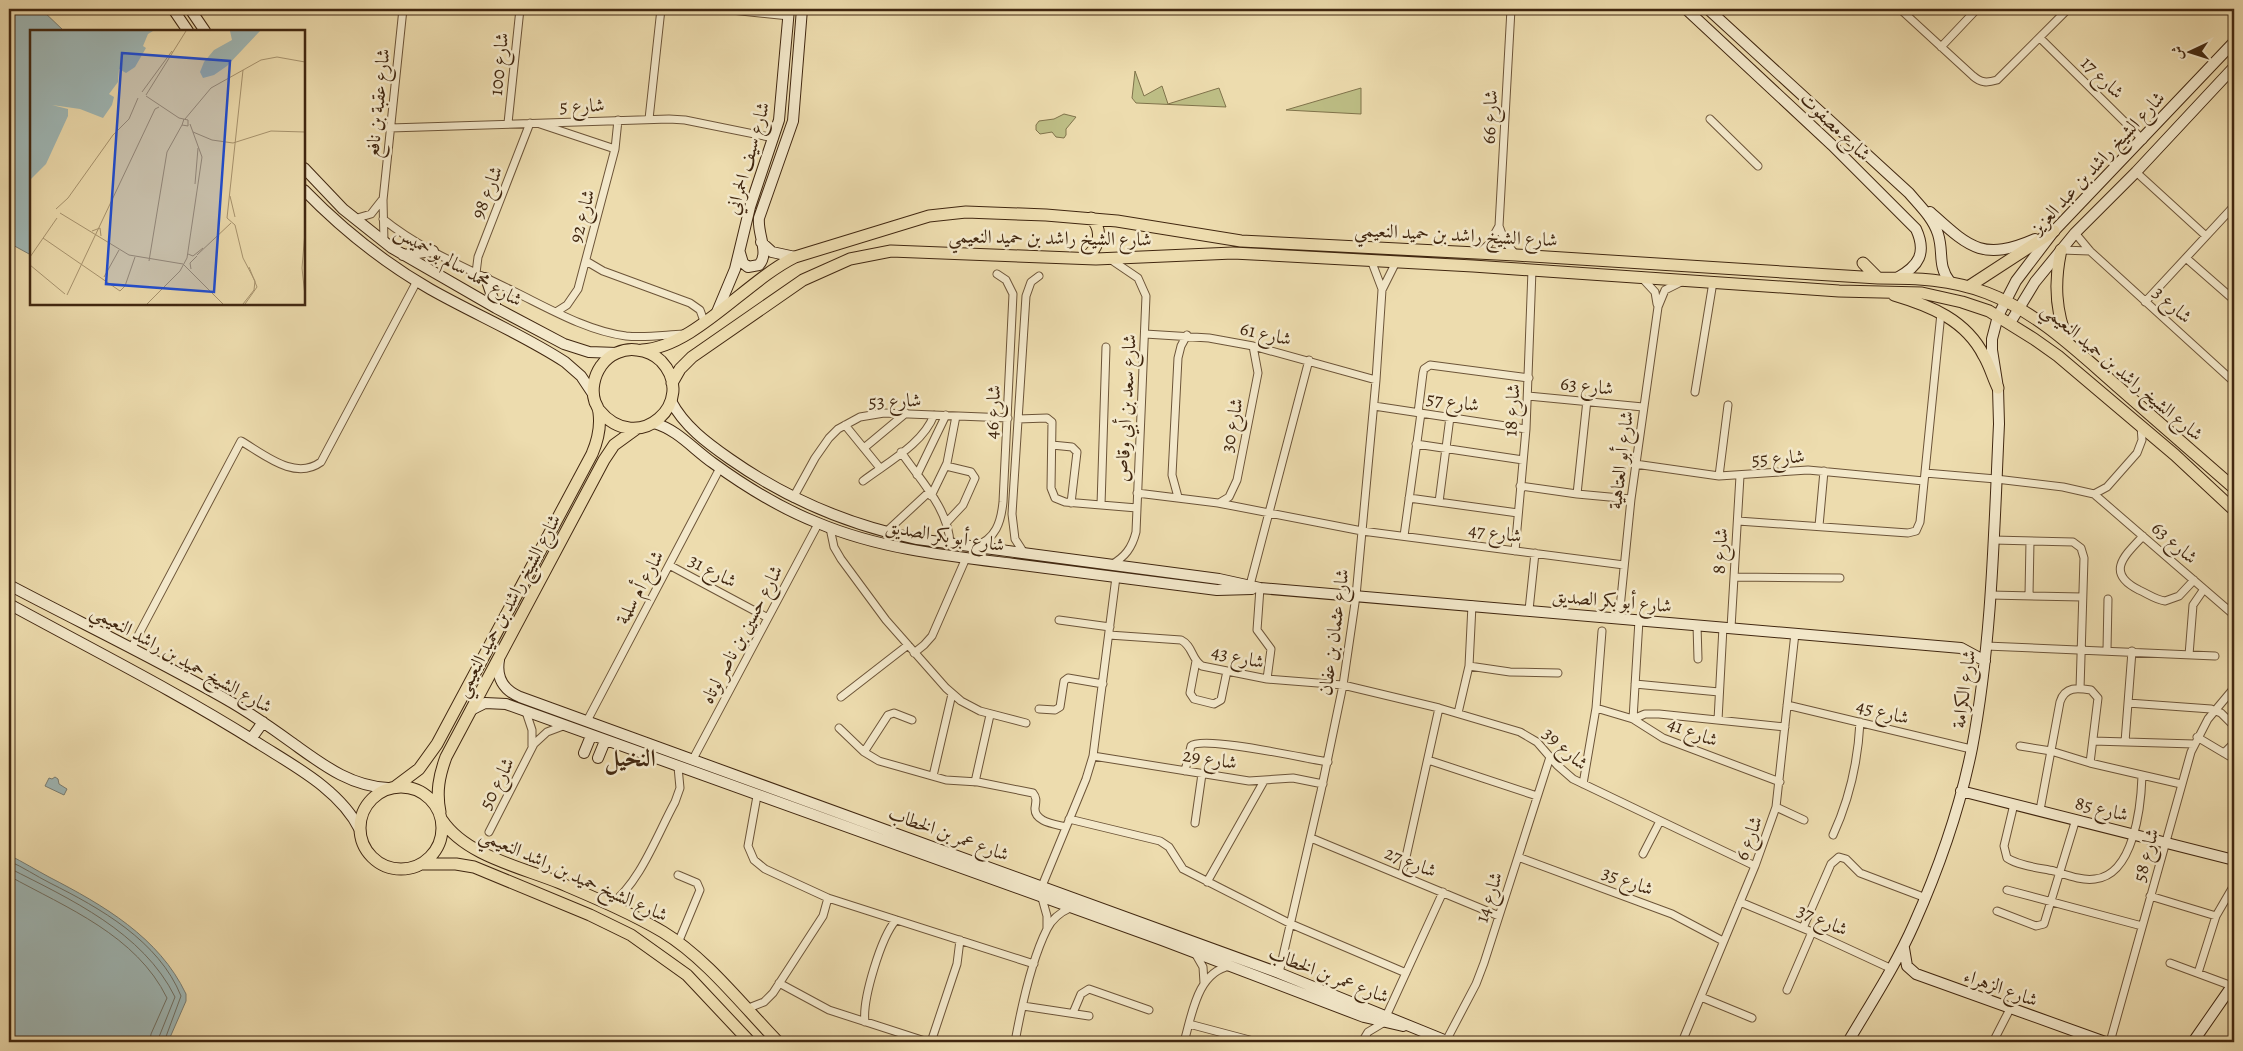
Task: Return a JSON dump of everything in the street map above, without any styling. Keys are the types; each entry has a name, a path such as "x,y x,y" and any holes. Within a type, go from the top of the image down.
{"main road":[{"name":"شارع الشيخ راشد بن حميد النعيمي","path":"642,350 666,346 688,333 775,268 795,257 823,247 941,214 982,212 1091,218 1158,226 1230,240 1516,255 1878,278 1916,278 1950,282 1968,287 2018,308 2068,343 2234,488"},
{"path":"1085,258 1098,242 1098,228 1091,218"},
{"path":"1968,287 2054,231"},
{"path":"2062,250 2058,266 2057,299 2059,315 2068,343"},
{"name":"شارع الشيخ راشد بن حميد النعيمي","path":"672,383 680,368 692,357 789,288 818,272 850,259 873,254 903,251 1085,258 1219,253 1640,276 1839,291 1901,291 1943,296 1998,316 2010,323 2058,356 2141,426 2234,510"},
{"path":"1863,263 1878,278"},
{"path":"1880,292 1911,300 1941,313 1962,327 1978,346 1998,388"},
{"path":"633,349 650,353 665,366 672,383 671,401 667,410 654,423 636,429 615,425 599,410 594,394 594,384 599,369 608,358 617,353 633,349"},
{"name":"شارع الشيخ راشد بن حميد النعيمي","path":"392,788 419,769 437,744 592,454 599,433 599,410"},
{"name":"شارع الشيخ راشد بن حميد النعيمي","path":"441,816 438,790 442,768 471,710 604,460 614,446 636,429"},
{"path":"392,788 417,789 426,795 441,816 442,830 436,850 421,864 410,868 398,869 386,866 368,852 362,842 360,830 364,809 378,793 392,788"},
{"name":"شارع الشيخ حميد بن راشد النعيمي","path":"441,816 455,836 472,847 610,906 654,927 678,943 718,979 778,1042"},
{"name":"شارع الشيخ حميد بن راشد النعيمي","path":"421,864 456,864 474,867 590,915 631,935 687,975 750,1042"}],"street":[{"path":"173,9 187,30"},
{"path":"190,9 204,30"},
{"name":"شارع عقبة بن نافع","path":"384,242 383,200 403,9"},
{"name":"شارع 100","path":"508,123 520,9"},
{"path":"650,119 661,9"},
{"path":"722,9 789,12"},
{"name":"شارع سيف الحمراني","path":"740,252 740,258 748,267 759,265 764,255 758,232 759,218 793,121 802,9"},
{"name":"شارع 66","path":"1511,9 1499,226 1505,242 1516,255"},
{"name":"شارع مصفوت","path":"1686,9 1808,123 1916,228 1921,247 1920,257 1915,266 1896,278"},
{"name":"شارع مصفوت","path":"1708,9 1909,193 1935,226 1940,243 1942,269 1950,282"},
{"path":"1900,9 1979,81 1986,82 1997,80 2068,9"},
{"path":"1941,47 1977,9"},
{"name":"شارع سيف الحمراني","path":"717,312 727,291 740,252 752,199 774,138 783,99 789,12"},
{"name":"شارع 17","path":"2040,38 2143,140"},
{"name":"شارع الشيخ راشد بن عبد العزيز","path":"1998,316 2022,273 2054,231 2143,140 2234,42"},
{"name":"شارع الشيخ راشد بن عبد العزيز","path":"2010,323 2039,276 2075,233 2136,172 2234,67"},
{"name":"شارع 5","path":"390,128 650,119 686,120 774,138"},
{"path":"1710,119 1758,166"},
{"name":"شارع 92","path":"556,312 567,305 575,295 586,261 615,149 618,120"},
{"path":"533,123 615,149"},
{"name":"شارع 98","path":"481,275 478,257 533,123"},
{"path":"1808,123 1828,131 1834,128 1834,124"},
{"name":"شارع محمد سالم بو خميس","path":"305,169 354,220 403,255 496,308 574,348 590,352 617,353"},
{"path":"2136,172 2206,236"},
{"name":"شارع محمد سالم بو خميس","path":"305,191 357,239 417,281 565,362 581,376 594,394"},
{"path":"1909,193 1959,238 1979,249 2005,250 2054,231"},
{"path":"354,220 371,214 383,200"},
{"path":"2146,302 2234,206"},
{"path":"383,219 408,237 433,251 556,312 597,329 626,336 688,333"},
{"name":"شارع 66","path":"1478,253 1489,244 1499,226"},
{"name":"شارع 3","path":"2075,233 2090,251 2234,382"},
{"path":"761,242 772,252 795,257"},
{"path":"2062,250 2090,251"},
{"path":"403,255 433,251"},
{"name":"شارع سعد بن أبي وقاص","path":"1110,258 1133,273 1142,283 1146,296 1134,540 1125,555 1111,565"},
{"path":"2186,258 2234,300"},
{"name":"شارع عثمان بن عفان","path":"1371,260 1382,290"},
{"path":"586,261 603,272 690,302 700,310 704,321"},
{"name":"شارع عثمان بن عفان","path":"1279,973 1328,762 1343,685 1356,596 1374,406 1382,290 1396,262"},
{"name":"شارع 18","path":"1515,551 1528,396 1532,270"},
{"name":"شارع 46","path":"974,547 988,540 998,528 1001,521 1003,502 1014,315 1012,289 1006,280 997,274"},
{"path":"481,275 496,308"},
{"name":"شارع 46","path":"1024,554 1013,531 1012,503 1026,291 1031,282 1039,276"},
{"path":"1640,276 1655,292 1658,307"},
{"name":"شارع أبو العتاهية","path":"1619,618 1635,464 1658,307 1665,290 1688,280"},
{"path":"132,647 242,442 291,469 307,469 321,462 417,281"},
{"path":"1695,392 1713,282"},
{"path":"1014,315 1020,312 1025,316"},
{"path":"1738,521 1914,532 1918,528 1941,313"},
{"name":"شارع الكرامة","path":"1848,1042 1904,947 1926,898 1945,845 1972,749 1985,661 1990,595 1999,424 1998,388 1992,345 1998,316"},
{"name":"شارع 61","path":"1145,334 1187,335 1254,346 1376,380"},
{"path":"1178,497 1172,475 1179,352 1187,335"},
{"name":"شارع 30","path":"1218,503 1229,497 1237,480 1258,373 1254,346"},
{"path":"1101,505 1106,348"},
{"path":"1267,679 1271,649 1257,630 1255,586 1268,512 1309,360"},
{"path":"1404,536 1423,373 1427,366 1529,378"},
{"name":"شارع 63","path":"1528,396 1587,400 1643,407"},
{"path":"1577,494 1587,400"},
{"name":"شارع أبو بكر الصديق","path":"671,401 683,420 707,443 758,478 794,498 831,515 886,532 950,544 1219,579 1255,586 1356,596 1961,648 1986,646"},
{"path":"1719,476 1728,405"},
{"name":"شارع 57","path":"1374,406 1526,429"},
{"path":"864,448 906,413"},
{"name":"شارع 53","path":"794,498 829,438 845,425 872,414 906,413 1008,418"},
{"path":"863,481 925,432 934,415"},
{"path":"917,475 946,415"},
{"path":"886,532 930,494 946,466 956,416"},
{"path":"1439,502 1450,417"},
{"path":"1018,419 1044,418 1050,420 1052,425 1052,493 1059,501 1137,508"},
{"name":"شارع أبو بكر الصديق","path":"654,423 677,433 720,468 768,499 818,524 888,545 966,558 1217,590 1255,586"},
{"path":"845,425 880,468"},
{"path":"1925,473 2063,487 2094,494 2107,487 2137,454 2142,440 2141,426"},
{"path":"1416,444 1523,460"},
{"path":"1052,445 1072,447 1077,452 1071,503"},
{"path":"901,452 947,522 950,544"},
{"name":"شارع 55","path":"1635,464 1719,476 1740,476 1790,470 1824,471 1924,481"},
{"path":"946,466 971,472 975,478 963,505 947,522"},
{"name":"شارع أم سلمة","path":"587,721 720,468"},
{"path":"1819,526 1824,471"},
{"name":"شارع 8","path":"1718,720 1719,692 1734,577 1740,476"},
{"path":"1520,486 1631,499"},
{"name":"شارع 47","path":"1137,493 1218,503 1362,531 1624,565"},
{"name":"شارع 63","path":"2094,494 2234,615"},
{"path":"1409,498 1518,513"},
{"path":"1003,502 1006,506 1012,503"},
{"name":"شارع حسين بن ناصر لوتاه","path":"693,759 818,524"},
{"path":"830,528 832,541 841,559 886,620 952,694 970,706 990,715 1026,723"},
{"path":"2142,536 2122,560 2120,573 2127,584 2160,600 2170,601 2179,596 2194,580"},
{"path":"1993,540 2073,542 2081,548 2084,558 2080,689"},
{"path":"2029,595 2030,541"},
{"path":"1529,610 1535,554"},
{"path":"914,653 932,636 966,558"},
{"name":"شارع 31","path":"669,565 768,618"},
{"path":"1141,580 1142,569"},
{"path":"1042,886 1086,779 1093,756 1116,577"},
{"path":"1734,577 1840,578"},
{"name":"شارع الشيخ حميد بن راشد النعيمي","path":"9,585 132,647 223,698 263,722 337,774 361,785 392,788"},
{"path":"2189,654 2193,605 2204,589"},
{"path":"1990,595 2082,597"},
{"path":"2107,650 2108,599"},
{"name":"شارع الشيخ حميد بن راشد النعيمي","path":"9,604 201,708 252,739 314,781 340,802 352,815 360,830"},
{"path":"1458,714 1469,666 1472,605"},
{"name":"شارع 43","path":"1059,620 1109,631 1181,640 1190,647 1196,661 1202,666 1267,679 1343,685"},
{"path":"1639,620 1633,719 1652,714 1785,727"},
{"path":"1697,625 1698,659"},
{"path":"1583,784 1596,708 1602,631"},
{"name":"شارع 6","path":"1682,1042 1755,866 1776,807 1795,633"},
{"path":"841,697 908,645"},
{"path":"1986,646 2215,656"},
{"name":"شارع أبو بكر الصديق","path":"1961,648 1985,661"},
{"path":"2125,742 2132,651"},
{"name":"شارع عمر بن الخطاب","path":"499,658 500,679 508,690 547,708 636,738 1042,886 1163,935 1195,953 1409,1026 1448,1042"},
{"path":"1196,661 1190,693 1196,700 1214,704 1221,700 1227,671"},
{"path":"1469,666 1510,672 1558,673"},
{"path":"1039,708 1055,710 1060,707 1064,681 1068,678 1103,684"},
{"path":"1635,684 1719,692"},
{"name":"شارع 39","path":"1343,685 1439,708 1529,736 1537,742 1564,772 1583,784 1755,866"},
{"name":"شارع 58","path":"2110,1042 2181,784 2194,744 2215,710 2234,688"},
{"path":"2040,810 2061,697 2068,690 2092,690 2098,698 2090,763"},
{"path":"933,776 952,694"},
{"name":"شارع عمر بن الخطاب","path":"471,710 485,703 496,702 526,712 1070,908 1163,935 1279,973 1364,1017 1384,1019"},
{"path":"2128,703 2215,710 2234,726"},
{"name":"شارع 45","path":"1788,704 1972,749"},
{"path":"1402,875 1439,708"},
{"name":"شارع 41","path":"1596,708 1633,719 1663,738 1780,782"},
{"name":"شارع 50","path":"526,712 532,730 531,749"},
{"path":"864,752 890,713 912,720"},
{"path":"975,782 990,715"},
{"path":"252,739 263,722"},
{"path":"1833,835 1852,782 1857,761 1860,722"},
{"name":"شارع 50","path":"489,832 531,749 538,739 547,732 563,726"},
{"path":"838,728 864,752 879,761 951,781 975,782 1033,793 1036,798 1035,812 1038,818 1066,828"},
{"path":"584,753 591,736"},
{"path":"2198,737 2234,760"},
{"path":"632,751 630,743 636,738"},
{"path":"598,758 605,741"},
{"path":"2093,741 2194,744"},
{"path":"1186,771 1191,746 1196,742 1234,745 1328,762"},
{"path":"2224,753 2234,743"},
{"path":"2020,746 2051,751 2090,763 2181,784"},
{"name":"شارع 29","path":"1093,756 1250,781 1293,778 1323,784"},
{"name":"شارع 14","path":"1448,1042 1480,974 1550,757"},
{"path":"1428,760 1537,796"},
{"path":"610,906 620,897 633,880 675,802 680,788 678,767"},
{"path":"1195,823 1202,774"},
{"path":"737,789 741,785 741,776"},
{"path":"2014,804 2004,846 2004,854 2010,860 2089,880 2106,877 2119,866 2134,833 2140,802 2142,776"},
{"path":"1207,882 1264,781"},
{"name":"شارع 85","path":"1961,791 2166,841 2234,860"},
{"path":"757,796 748,846 754,860 765,869 828,898 1034,964"},
{"path":"1776,807 1804,820"},
{"path":"1069,819 1160,841 1169,847 1183,870 1291,924 1406,973"},
{"path":"1997,911 2039,926 2045,922 2076,819"},
{"path":"1643,854 1660,821"},
{"name":"شارع 27","path":"1311,838 1499,916"},
{"name":"شارع 35","path":"1518,857 1672,914 1723,941"},
{"path":"1803,928 1831,864 1839,858 1846,859 1860,873 1926,898"},
{"path":"678,875 697,883 700,890 678,943"},
{"path":"2198,973 2216,916 2234,885"},
{"path":"2007,890 2142,926"},
{"path":"1363,1039 1372,1028 1384,1019 1443,892"},
{"path":"2150,896 2216,916"},
{"path":"746,1009 764,1002 779,983 823,916 828,898"},
{"path":"1042,898 1047,916 1047,929"},
{"name":"شارع 37","path":"1740,902 1803,928 1892,969"},
{"path":"1016,1042 1034,964 1047,929 1056,917 1070,908"},
{"path":"865,1022 865,1004 884,939 896,920"},
{"path":"1787,990 1812,932"},
{"path":"779,983 829,1010 930,1042 957,964 960,940"},
{"name":"شارع الزهراء","path":"1904,947 1907,966 1916,974 2105,1042"},
{"path":"1195,953 1203,967 1204,983"},
{"path":"2170,963 2233,984 2193,1042"},
{"path":"1184,1042 1204,983 1215,971 1230,966"},
{"path":"1073,1013 1081,994 1089,989 1149,1010"},
{"path":"1701,997 1752,1018"},
{"path":"1023,1006 1089,1016"},
{"path":"1993,1042 2010,1009"},
{"path":"1363,1039 1364,1017"},
{"path":"1189,1024 1257,1042"}],"green space":[{"path":"1135,71 1144,96 1162,86 1168,104 1219,88 1226,107 1136,103 1132,98"},
{"path":"1361,88 1361,114 1286,110"},
{"path":"1064,114 1076,117 1066,129 1064,138 1056,137 1052,132 1040,134 1036,130 1036,125 1039,121 1054,119"}],"water":[{"path":"9,9 41,9 63,30 30,30 30,254 9,243"},
{"path":"55,777 58,779 59,784 67,789 64,795 45,786 49,778"},
{"path":"9,855 109,911 145,939 161,956 175,974 186,994 186,1001 168,1042 9,1042"}],"district":[{"name":"النخيل","path":"630,758"}]}
